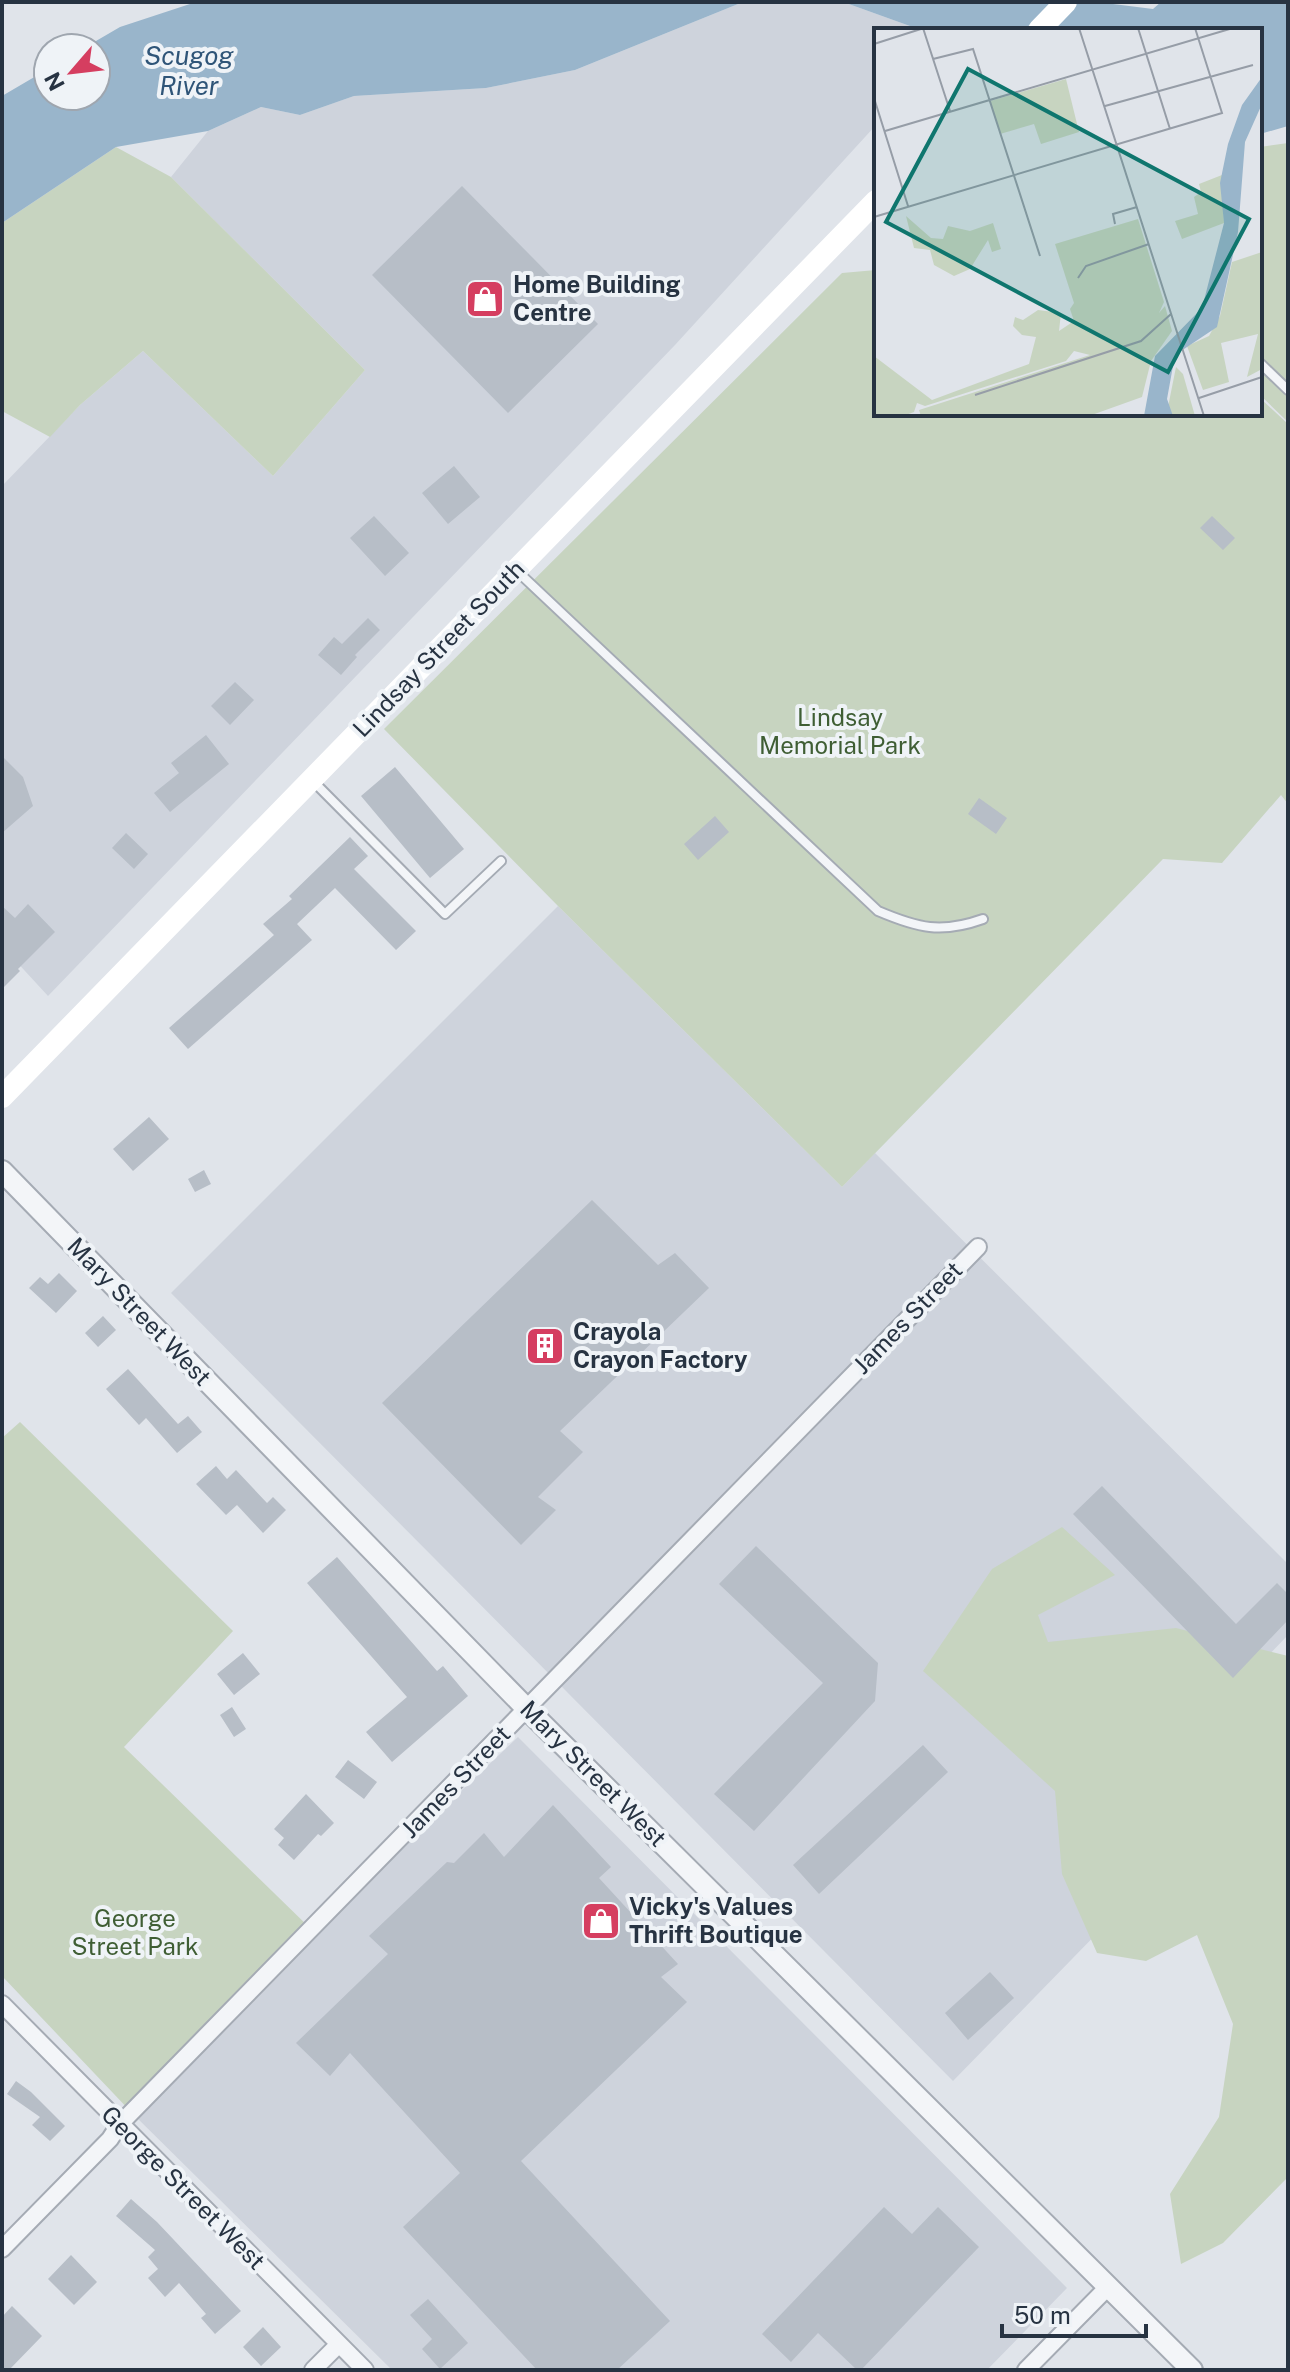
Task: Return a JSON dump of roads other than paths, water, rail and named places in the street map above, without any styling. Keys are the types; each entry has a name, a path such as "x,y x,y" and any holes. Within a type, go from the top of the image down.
{"main road":[{"path":"1041,28 1066,2"},
{"name":"Lindsay Street South","path":"2,1097 874,203"}],"street":[{"name":"Mary Street West","path":"2,1171 527,1709 1192,2370"},
{"name":"James Street","path":"2,2249 110,2139 119,2125 978,1247"},
{"name":"George Street West","path":"2,2004 365,2370"},
{"path":"1026,2370 1108,2287"},
{"path":"313,2370 339,2344"}],"lane":[{"path":"1262,365 1288,390"},
{"path":"516,570 878,911 913,926 939,929 962,927 983,919"},
{"path":"312,780 445,914 501,861"}],"water":[{"name":"Scugog River","path":"196,2 743,2 575,70 486,88 354,96 300,115 261,107 208,131 116,147 2,223 2,96 32,78 32,112 112,112 111,32"},
{"path":"812,2 1097,2 1153,9 1161,2 1288,2 1288,126 1262,133 1262,28 915,28 846,3"}],"place":[{"name":"Home Building Centre","path":"485,299"},
{"name":"Crayola Crayon Factory","path":"545,1346"},
{"name":"Vicky's Values Thrift Boutique","path":"601,1921"}],"park label":[{"name":"Lindsay Memorial Park","path":"840,732"},
{"name":"George Street Park","path":"135,1933"}]}
